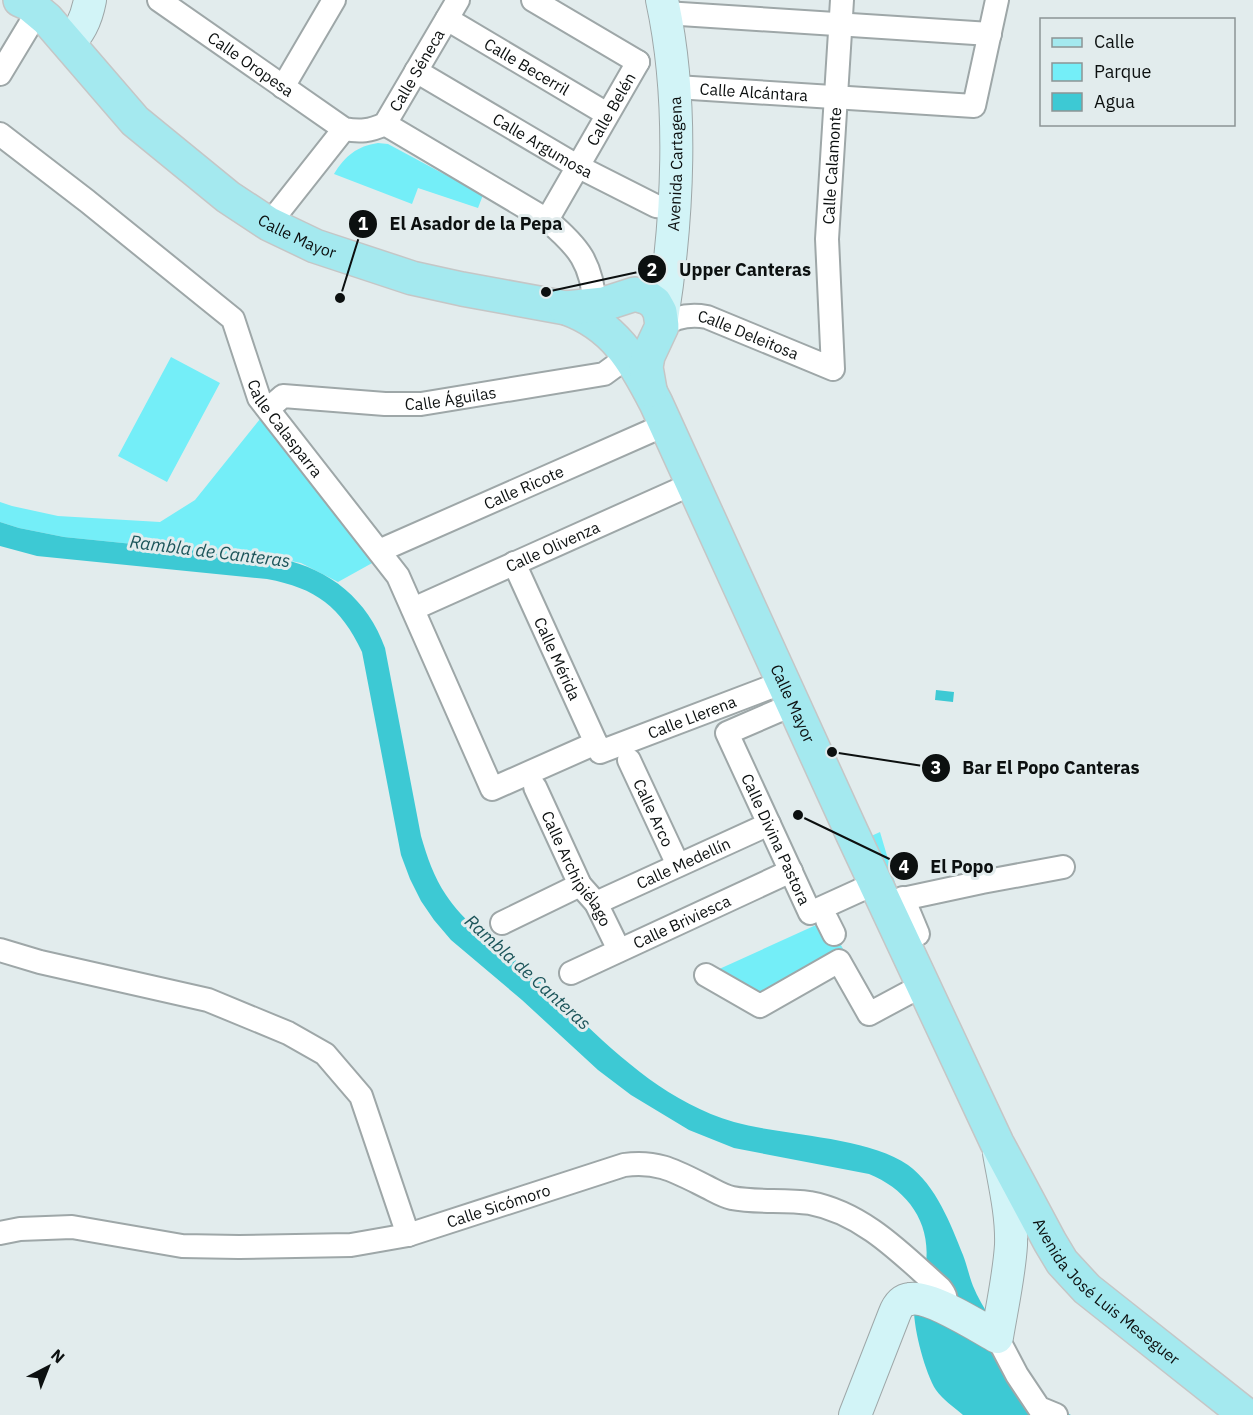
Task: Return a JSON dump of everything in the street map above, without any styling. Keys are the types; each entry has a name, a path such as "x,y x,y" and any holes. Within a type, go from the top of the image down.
{"main road":[{"name":"Calle Mayor","path":"29,4 68,43 135,121 228,197 269,224 315,246 412,278 462,290 604,302"},
{"path":"648,298 655,303 640,336 609,315 612,308 604,302 648,298"},
{"name":"Calle Mayor","path":"604,302 582,314 640,336 651,392 789,693 888,895 923,985 997,1143"},
{"name":"Avenida José Luis Meseguer","path":"997,1143 1050,1242 1070,1272 1104,1302 1246,1415"}],"street":[{"path":"68,43 78,32 88,12 90,0"},
{"name":"Calle Oropesa","path":"159,0 344,129"},
{"path":"283,87 334,0"},
{"path":"533,0 638,62 674,72"},
{"name":"Calle Calamonte","path":"833,369 826,239 842,0"},
{"path":"664,6 841,25 990,34 997,0"},
{"path":"0,74 29,4"},
{"name":"Avenida Cartagena","path":"640,336 669,271 674,208 674,72 664,6"},
{"name":"Calle Séneca","path":"344,129 357,132 371,131 385,124 452,9"},
{"name":"Calle Becerril","path":"452,9 607,114"},
{"name":"Calle Alcántara","path":"674,72 836,97 974,106 990,34"},
{"name":"Calle Belén","path":"547,220 638,62"},
{"name":"Calle Argumosa","path":"416,71 577,166 656,206 674,208"},
{"path":"385,124 547,220 579,251 589,267 592,281 604,302 651,290 669,271"},
{"path":"269,224 344,129"},
{"name":"Calle Calasparra","path":"0,134 233,319 259,398 398,576 492,789"},
{"name":"Calle Deleitosa","path":"640,336 678,317 698,316 833,369"},
{"name":"Calle Águilas","path":"268,409 283,396 403,405 604,374 640,336"},
{"name":"Calle Ricote","path":"379,551 667,424"},
{"name":"Calle Olivenza","path":"413,609 694,483"},
{"name":"Calle Mérida","path":"514,563 598,747"},
{"name":"Calle Llerena","path":"727,733 789,693"},
{"name":"Calle Llerena","path":"492,789 598,747 789,693"},
{"name":"Calle Divina Pastora","path":"727,733 810,913 888,895"},
{"name":"Calle Arco","path":"629,760 678,865"},
{"name":"Calle Archipiélago","path":"535,787 580,885 596,903 619,950"},
{"name":"Calle Medellín","path":"596,903 769,824"},
{"path":"918,934 888,895 1063,867"},
{"name":"Calle Briviesca","path":"570,973 791,872"},
{"path":"502,923 580,885"},
{"path":"0,951 208,1000 288,1033 325,1054 361,1096 408,1235"},
{"path":"706,975 760,1006 839,961 869,1014 923,985"},
{"path":"997,1143 1009,1213 1011,1243 997,1337"},
{"name":"Calle Sicómoro","path":"0,1233 20,1229 72,1227 182,1246 351,1245 408,1235 624,1165 640,1163 672,1170 732,1198 809,1203 826,1207 855,1220 891,1244 940,1288 945,1294 944,1308"},
{"path":"855,1415 898,1306 909,1299 924,1300 944,1308 997,1337 1017,1375 1040,1407 1056,1415"}],"green space":[{"path":"378,143 388,144 483,195 478,208 418,188 412,204 334,174 352,153"},
{"path":"171,357 220,383 167,482 118,456"},
{"path":"260,419 374,562 338,582 301,563 281,559 64,537 0,522 0,502 58,516 160,522 195,500"},
{"path":"880,832 896,886 891,885 869,837"},
{"path":"827,920 847,956 760,1006 706,975"}],"water":[{"name":"Rambla de Canteras","path":"0,522 64,537 281,559 316,570 345,589 368,615 385,648 421,836 438,881 454,906 619,1055 645,1076 673,1094 702,1110 734,1122 871,1148 891,1155 918,1173 942,1206 977,1294 1034,1388 1045,1403 1071,1415 963,1415 939,1393 924,1362 914,1316 914,1301 926,1263 927,1248 924,1233 913,1208 894,1188 869,1174 734,1148 689,1130 631,1095 598,1070 522,1000 451,940 421,901 401,855 362,652 345,623 325,602 300,588 267,579 37,556 0,546"},
{"path":"936,690 954,692 953,702 935,700"}],"place":[{"name":"Upper Canteras","path":"546,292"},
{"name":"El Asador de la Pepa","path":"340,298"},
{"name":"Bar El Popo Canteras","path":"832,752"},
{"name":"El Popo","path":"798,815"}]}
